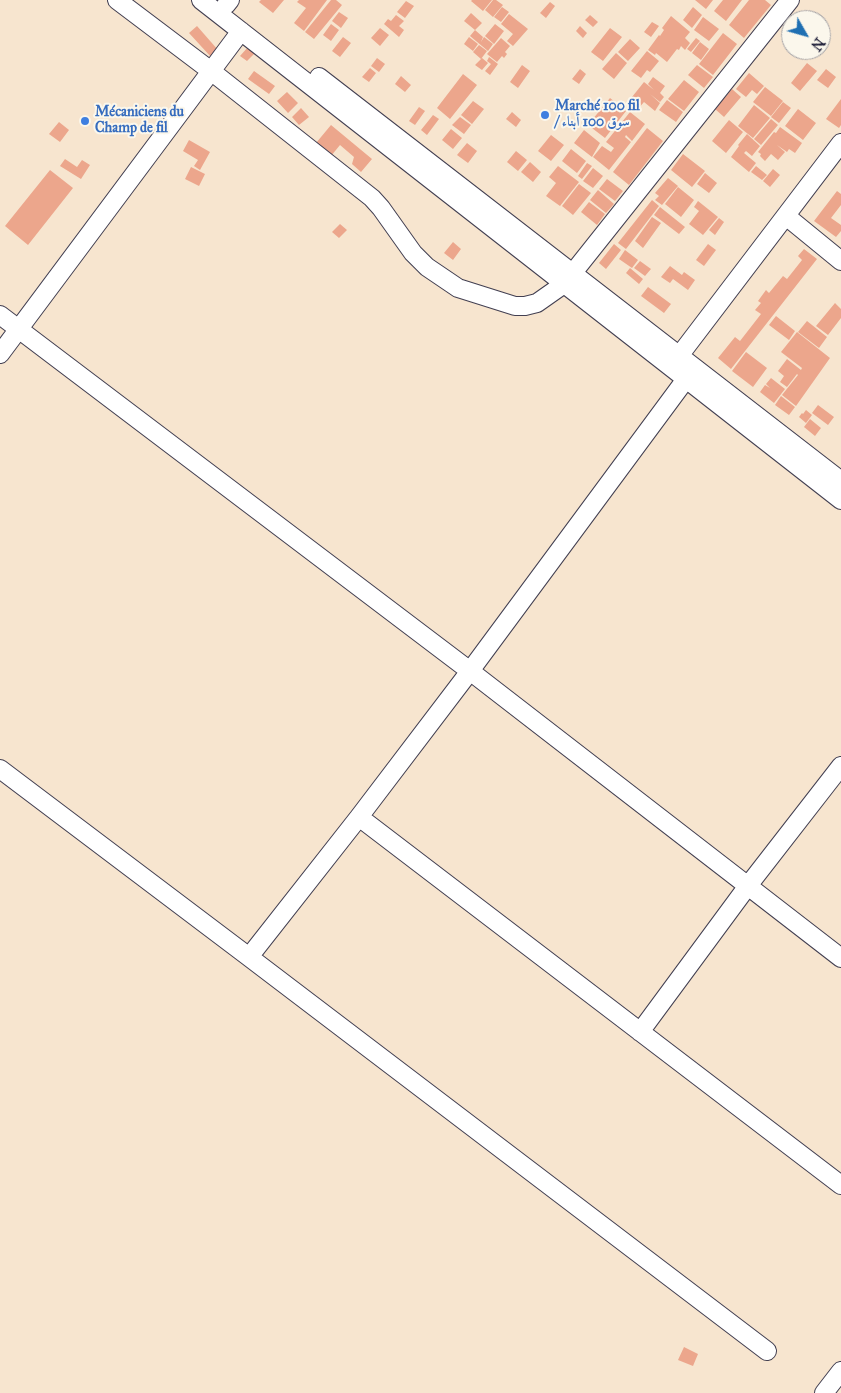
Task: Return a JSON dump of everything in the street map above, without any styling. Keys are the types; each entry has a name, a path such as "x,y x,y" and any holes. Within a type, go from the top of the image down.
{"street":[{"path":"117,0 372,198 382,208 412,253 427,266 458,288 514,306 537,303 568,279 790,0"},
{"path":"201,0 568,279 680,356 841,481"},
{"path":"225,2 568,279 686,379 841,500"},
{"path":"0,354 241,32"},
{"path":"680,356 841,143"},
{"path":"786,216 841,260"},
{"path":"0,315 470,671 841,958"},
{"path":"249,957 470,671 686,379"},
{"path":"640,1032 747,887 841,766"},
{"path":"0,769 767,1351"},
{"path":"358,817 841,1185"},
{"path":"824,1393 839,1378"}],"building":[{"path":"261,0 284,0 273,13 259,2"},
{"path":"299,0 327,0 304,31 294,23 306,8 297,2"},
{"path":"331,0 336,0 342,5 314,39 305,32"},
{"path":"472,0 492,0 483,11"},
{"path":"493,0 503,5 493,17 485,10"},
{"path":"695,0 713,0 706,9"},
{"path":"723,0 742,0 726,21 714,11"},
{"path":"749,0 765,0 771,5 744,38 729,25"},
{"path":"406,1 414,6 405,18 397,12"},
{"path":"550,2 555,6 546,18 540,13"},
{"path":"502,7 509,12 501,22 494,17"},
{"path":"693,7 702,15 692,28 683,20"},
{"path":"339,12 348,18 341,28 332,21"},
{"path":"471,13 482,23 475,30 464,21"},
{"path":"509,14 528,29 513,46 507,41 513,34 501,24"},
{"path":"396,15 404,21 399,26 404,30 399,37 384,24 388,19 391,21"},
{"path":"590,15 598,22 593,27 585,20"},
{"path":"671,16 690,32 685,38 690,43 685,50 681,46 679,50 677,49 667,62 656,53 655,55 648,50 660,36 664,30 662,28"},
{"path":"703,17 719,29 709,41 694,30"},
{"path":"652,22 659,26 651,37 644,32"},
{"path":"331,24 339,30 331,41 323,35"},
{"path":"495,24 504,31 494,44 485,36"},
{"path":"197,26 218,50 211,57 189,33"},
{"path":"580,26 587,33 583,38 576,31"},
{"path":"380,28 389,35 380,46 371,38"},
{"path":"610,28 622,37 603,61 591,52"},
{"path":"475,30 483,37 481,42 484,37 493,44 488,51 470,36"},
{"path":"723,33 737,44 713,75 699,64"},
{"path":"343,37 351,43 340,57 332,51"},
{"path":"469,37 478,44 473,51 464,44"},
{"path":"501,38 510,46 505,52 507,54 504,58 502,56 497,62 487,54"},
{"path":"696,38 700,41 691,52 687,49"},
{"path":"630,39 640,48 628,61 618,52"},
{"path":"700,42 709,49 701,60 692,53"},
{"path":"479,45 487,51 481,59 473,52"},
{"path":"248,47 255,53 247,61 240,56"},
{"path":"647,51 659,61 650,72 647,70 641,78 631,71"},
{"path":"616,53 627,63 614,79 602,69"},
{"path":"489,57 498,64 490,75 485,71 491,64 487,61"},
{"path":"377,58 385,64 379,72 371,66"},
{"path":"482,58 488,63 482,70 475,65"},
{"path":"807,63 817,71 800,91 791,83"},
{"path":"522,65 530,71 518,88 510,82"},
{"path":"697,65 713,77 704,88 688,75"},
{"path":"370,68 376,73 369,82 362,77"},
{"path":"580,69 586,74 579,84 572,79"},
{"path":"826,69 836,77 828,88 817,80"},
{"path":"254,71 275,86 269,94 248,79"},
{"path":"749,73 764,86 757,94 752,90 746,97 736,89"},
{"path":"463,74 477,85 450,119 437,108"},
{"path":"401,76 411,85 405,92 395,84"},
{"path":"653,77 665,86 660,93 664,97 660,102 650,94 660,103 655,111 644,102 638,109 628,102 644,82 654,90 648,84"},
{"path":"684,80 699,92 684,111 668,99"},
{"path":"765,87 783,101 771,116 753,102"},
{"path":"732,89 741,97 724,117 715,109"},
{"path":"287,92 298,103 288,113 277,101"},
{"path":"610,98 626,111 605,138 588,125"},
{"path":"841,99 841,125 839,128 826,119"},
{"path":"667,100 683,112 676,122 659,110"},
{"path":"473,101 484,109 472,124 461,115"},
{"path":"783,102 791,108 779,123 771,117"},
{"path":"754,105 770,118 753,138 738,126"},
{"path":"419,107 425,111 415,125 409,121"},
{"path":"301,108 309,117 299,125 292,117"},
{"path":"798,109 816,123 803,140 785,126"},
{"path":"512,112 521,120 516,127 506,119"},
{"path":"630,112 645,124 632,141 626,135 625,137 631,142 609,170 593,157 602,146 611,152 614,148 606,142"},
{"path":"433,115 439,119 427,135 421,130"},
{"path":"460,117 471,125 464,134 452,125"},
{"path":"771,119 778,125 761,145 754,139"},
{"path":"729,120 743,132 726,153 712,141"},
{"path":"59,122 69,130 60,142 49,134"},
{"path":"331,125 372,159 361,172 352,164 354,157 340,145 331,156 316,143"},
{"path":"780,127 802,143 795,153 789,149 787,152 777,145 785,152 778,160 771,154 765,161 758,152"},
{"path":"647,128 663,141 629,185 613,172"},
{"path":"451,129 462,138 453,149 442,140"},
{"path":"584,130 600,143 592,157 574,143"},
{"path":"747,134 760,146 752,156 746,151 744,153 756,163 749,172 731,157"},
{"path":"551,135 564,145 551,161 538,151"},
{"path":"189,140 210,152 200,170 194,166 198,160 183,151"},
{"path":"467,143 477,151 468,163 457,155"},
{"path":"571,149 586,161 577,173 562,161"},
{"path":"516,151 527,160 518,171 507,162"},
{"path":"683,154 705,171 692,187 671,170"},
{"path":"65,159 77,167 82,160 90,165 81,179 60,166"},
{"path":"530,162 541,172 533,182 521,172"},
{"path":"587,163 592,166 582,179 578,176"},
{"path":"558,166 579,182 560,206 546,196 556,183 549,177"},
{"path":"756,166 767,175 762,180 751,172"},
{"path":"191,167 205,174 199,186 185,179"},
{"path":"593,168 603,176 593,188 583,181"},
{"path":"773,169 780,175 770,187 763,181"},
{"path":"50,170 73,188 28,245 5,226"},
{"path":"705,173 717,183 709,193 697,184"},
{"path":"668,178 678,186 662,205 655,200 659,196 655,193"},
{"path":"607,179 623,191 615,201 599,189"},
{"path":"579,184 591,193 573,215 562,206"},
{"path":"678,187 694,200 681,217 665,204"},
{"path":"598,190 614,204 606,213 590,200"},
{"path":"837,191 841,194 841,205 831,218 841,225 841,231 836,237 814,221"},
{"path":"652,200 659,206 626,249 618,243"},
{"path":"698,201 718,217 703,235 689,224 699,211 694,207"},
{"path":"589,202 605,214 597,225 581,212"},
{"path":"660,207 685,227 679,234 654,215"},
{"path":"652,217 661,223 643,248 635,241"},
{"path":"719,218 724,222 715,235 709,230"},
{"path":"340,224 347,230 339,238 332,232"},
{"path":"453,242 461,249 453,260 444,253"},
{"path":"614,244 621,250 606,269 599,263"},
{"path":"708,244 716,250 704,266 696,260"},
{"path":"804,249 817,259 731,369 718,358 735,337 740,341 761,314 755,310 761,303 758,301 766,290 769,293 783,276 787,279 802,260 798,256"},
{"path":"625,250 638,260 632,268 619,259"},
{"path":"640,261 651,269 645,276 634,268"},
{"path":"670,266 682,275 684,272 695,280 688,290 673,279 670,283 661,277"},
{"path":"630,268 643,279 639,284 626,273"},
{"path":"648,287 671,304 664,313 641,296"},
{"path":"835,303 841,309 841,318 828,335 816,326"},
{"path":"776,316 795,331 789,340 769,325"},
{"path":"807,321 827,337 819,348 798,332"},
{"path":"797,332 830,358 796,406 782,395 798,375 787,387 780,382 784,376 778,371 787,359 801,370 802,368 781,352"},
{"path":"746,352 767,368 753,387 732,371"},
{"path":"771,378 785,389 774,403 760,392 765,385 770,388 766,384"},
{"path":"781,396 795,407 789,415 775,405"},
{"path":"818,405 834,417 828,425 812,413"},
{"path":"806,410 812,415 806,423 799,417"},
{"path":"810,419 821,428 815,436 804,427"},
{"path":"684,1347 698,1354 693,1366 678,1360"}],"place":[{"name":"Marché 100 fil / سوق 100 أبناء","path":"545,115"},
{"name":"Mécaniciens du Champ de fil","path":"85,121"}]}
